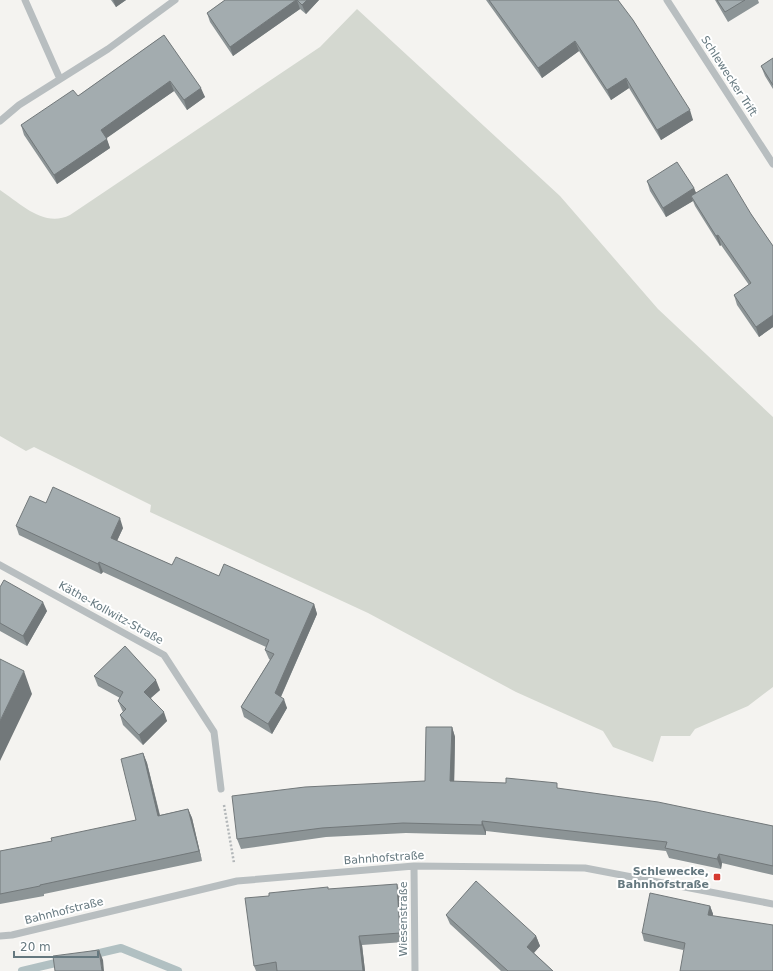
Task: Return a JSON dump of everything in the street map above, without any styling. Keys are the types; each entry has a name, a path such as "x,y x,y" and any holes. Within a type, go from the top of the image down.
{"street":[{"path":"25,0 60,79"},
{"path":"0,120 19,105 108,49 175,0"},
{"name":"Schlewecker Trift","path":"667,0 773,164"},
{"name":"Käthe-Kollwitz-Straße","path":"0,565 164,655 214,732 221,789"},
{"name":"Bahnhofstraße","path":"0,936 12,935 236,880 414,866 585,868 773,904"},
{"name":"Wiesenstraße","path":"414,866 414,971"}],"path":[{"path":"221,789 236,880"}],"shaded area":[{"path":"357,9 560,196 658,309 773,417 773,687 748,706 695,729 690,736 661,736 653,762 613,747 603,731 516,692 368,613 150,512 151,505 34,447 26,451 0,436 0,190 33,213 51,219 70,215 320,47"}],"building":[{"path":"225,0 296,0 230,47 207,13"},
{"path":"297,0 307,0 302,5"},
{"path":"489,0 618,0 633,20 690,110 657,130 626,78 607,90 575,41 538,68"},
{"path":"717,0 745,0 725,12"},
{"path":"164,35 201,88 184,100 170,81 101,130 107,139 54,175 21,125 73,90 78,96"},
{"path":"773,58 773,85 761,66"},
{"path":"677,162 694,188 663,208 647,181"},
{"path":"727,174 751,214 773,246 773,315 756,327 734,295 751,283 718,235 716,236 691,196"},
{"path":"53,487 120,518 111,538 172,565 176,557 219,576 224,564 314,604 275,693 284,699 268,724 241,707 274,654 265,650 269,640 99,562 98,564 16,526 30,496 46,503"},
{"path":"4,580 43,602 23,636 0,623 0,587"},
{"path":"125,646 156,680 144,692 164,712 139,735 120,715 126,709 118,701 123,692 94,676"},
{"path":"0,659 24,671 0,721"},
{"path":"426,727 452,727 450,781 506,783 506,778 557,783 557,788 658,802 773,826 773,866 719,854 717,859 665,848 667,842 482,821 482,825 403,823 322,828 237,839 232,796 305,787 425,781"},
{"path":"143,753 158,816 188,809 199,851 0,894 0,851 52,841 51,838 136,820 121,759"},
{"path":"476,881 536,936 527,947 553,971 508,971 446,915"},
{"path":"397,884 400,933 359,936 363,971 277,971 276,962 254,966 245,898 269,896 269,893 328,887 328,889"},
{"path":"650,893 710,906 708,915 773,925 773,971 680,971 685,943 642,933"},
{"path":"99,950 102,971 55,971 53,956"}],"waterway":[{"path":"91,955 121,948 178,971"},
{"path":"22,971 64,961"}],"place":[{"name":"Schlewecke, Bahnhofstraße","path":"717,877"}]}
